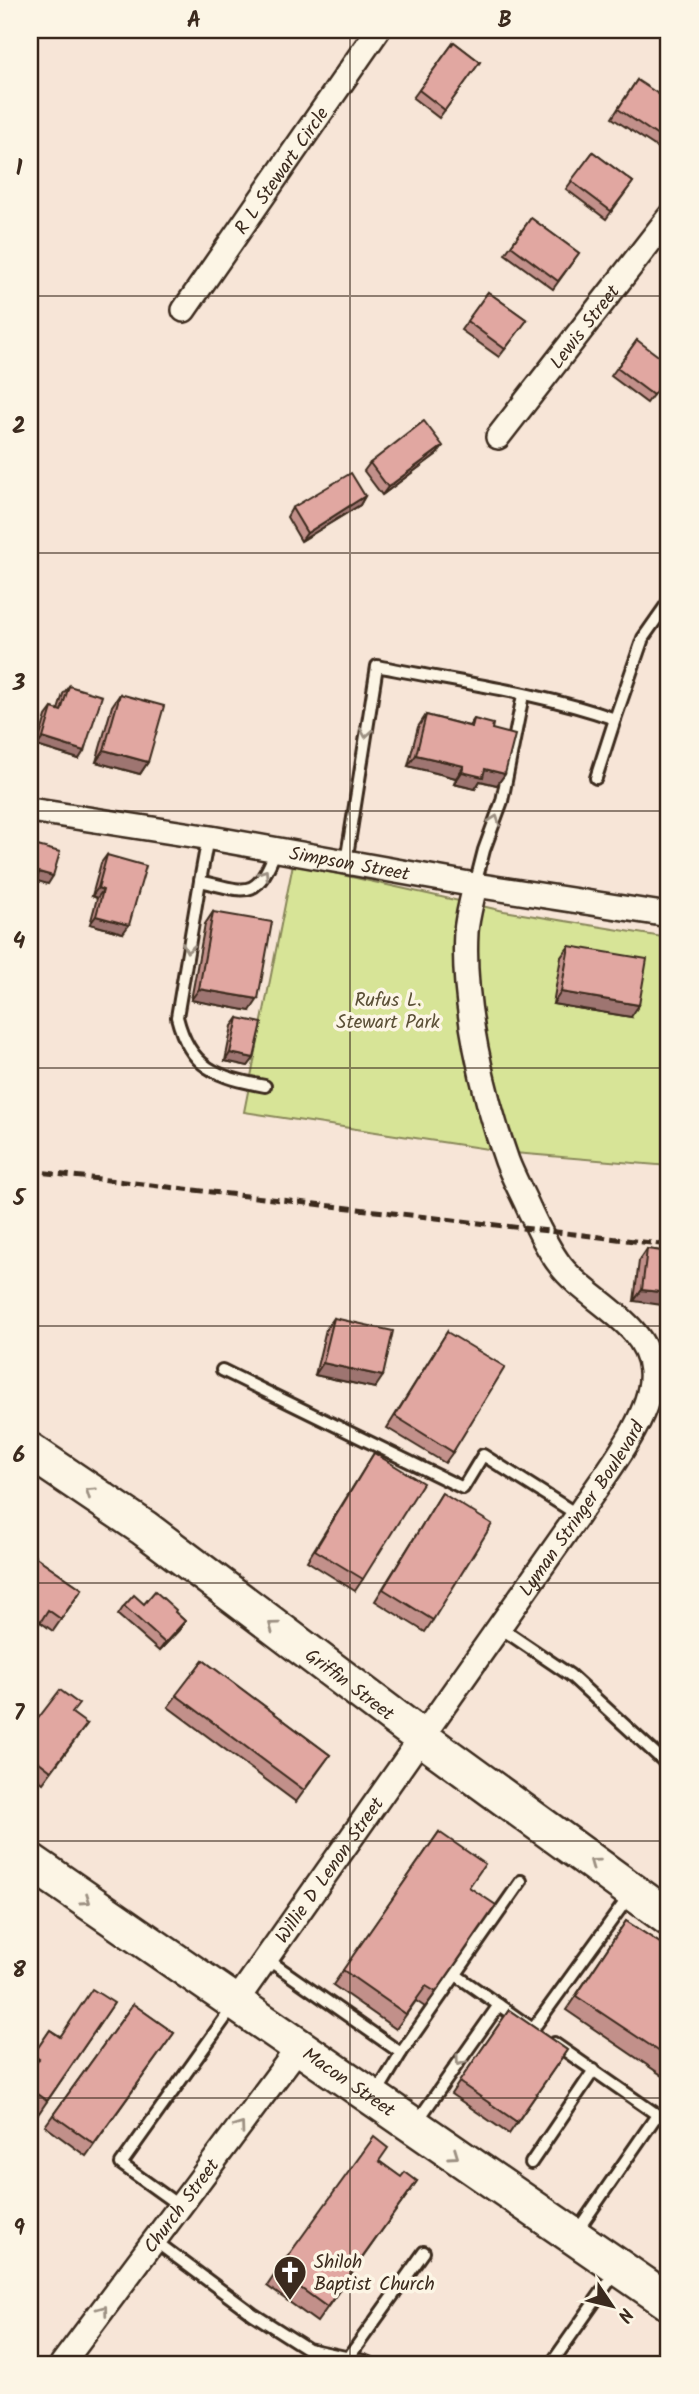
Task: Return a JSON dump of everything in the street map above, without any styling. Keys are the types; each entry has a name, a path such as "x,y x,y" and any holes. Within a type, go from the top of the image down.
{"main road":[{"name":"Griffin Street","path":"30,1451 144,1528 422,1738 669,1918"},
{"name":"Macon Street","path":"30,1861 669,2302"}],"street":[{"name":"R L Stewart Circle","path":"184,310 378,30"},
{"name":"Lewis Street","path":"498,437 669,217"},
{"name":"Simpson Street","path":"30,810 208,837 475,886 669,915"},
{"name":"Lyman Stringer Boulevard","path":"422,1738 629,1438 649,1398 658,1352 561,1266 539,1231 507,1162 483,1080 474,1037 466,931 475,886"},
{"name":"Willie D Lenon Street","path":"236,2003 422,1738"},
{"name":"Church Street","path":"62,2364 299,2047"}],"lane":[{"path":"596,778 643,638 669,601"},
{"path":"346,863 377,666 587,709 615,719"},
{"path":"475,886 484,850 502,802 523,695"},
{"path":"208,837 177,1017 181,1035 205,1068 223,1076 265,1086"},
{"path":"200,881 243,891 258,884 267,873 276,850"},
{"path":"222,1370 463,1488 483,1455 578,1515"},
{"path":"499,1626 570,1675 669,1766"},
{"path":"373,2098 401,2053 521,1881"},
{"path":"533,2029 632,1891"},
{"path":"267,1959 401,2053"},
{"path":"456,1975 669,2123"},
{"path":"181,2207 121,2164 236,2003"},
{"path":"414,2127 499,2006"},
{"path":"531,2163 594,2070"},
{"path":"573,2237 657,2115"},
{"path":"155,2241 253,2314 309,2349 371,2364"},
{"path":"349,2357 424,2252"},
{"path":"551,2364 618,2268"}],"green space":[{"name":"Rufus L. Stewart Park","path":"293,864 504,911 669,938 669,1166 514,1153 244,1112"}],"building":[{"path":"454,42 480,62 445,110 419,90"},
{"path":"637,80 669,101 667,142 618,109"},
{"path":"593,152 633,182 611,211 571,181"},
{"path":"531,218 579,253 558,281 511,246"},
{"path":"488,292 527,320 505,349 467,321"},
{"path":"637,340 669,364 669,373 653,395 617,368"},
{"path":"424,421 443,446 388,487 370,463"},
{"path":"351,473 365,496 307,533 292,508"},
{"path":"69,686 102,696 84,751 43,738 52,708 61,711"},
{"path":"120,694 164,706 148,762 104,750"},
{"path":"426,715 472,727 474,719 493,724 492,729 515,735 505,774 485,769 483,777 462,772 464,766 416,755"},
{"path":"30,844 60,852 53,876 39,872 35,888 30,886"},
{"path":"107,855 146,866 129,925 96,916 103,890 98,888"},
{"path":"213,912 272,922 258,999 199,989"},
{"path":"569,946 647,959 639,1005 561,992"},
{"path":"238,1018 262,1023 254,1058 230,1053"},
{"path":"647,1249 669,1252 669,1293 642,1290"},
{"path":"334,1318 393,1331 383,1376 323,1363"},
{"path":"447,1332 505,1367 453,1452 395,1416"},
{"path":"374,1453 423,1483 363,1579 315,1550"},
{"path":"442,1493 492,1524 433,1620 383,1589"},
{"path":"30,1553 82,1589 61,1619 48,1610 41,1621 30,1613"},
{"path":"155,1591 185,1621 165,1643 124,1606 134,1595 144,1604"},
{"path":"203,1660 330,1755 304,1790 176,1695"},
{"path":"60,1690 79,1704 72,1713 87,1724 51,1771 30,1755 30,1729"},
{"path":"439,1832 485,1864 469,1887 496,1905 436,1992 426,1986 406,2014 343,1970"},
{"path":"626,1921 669,1949 669,2058 576,1996"},
{"path":"92,1989 114,2003 47,2101 30,2089 30,2072 39,2059 33,2055 50,2030 60,2037"},
{"path":"133,2004 174,2033 94,2144 53,2115"},
{"path":"509,2010 567,2050 517,2122 459,2082"},
{"path":"374,2137 388,2148 379,2161 401,2177 405,2172 417,2181 327,2307 277,2271"}],"railway":[{"path":"30,1171 669,1245"}],"place":[{"name":"Shiloh Baptist Church","path":"290,2302"}]}
